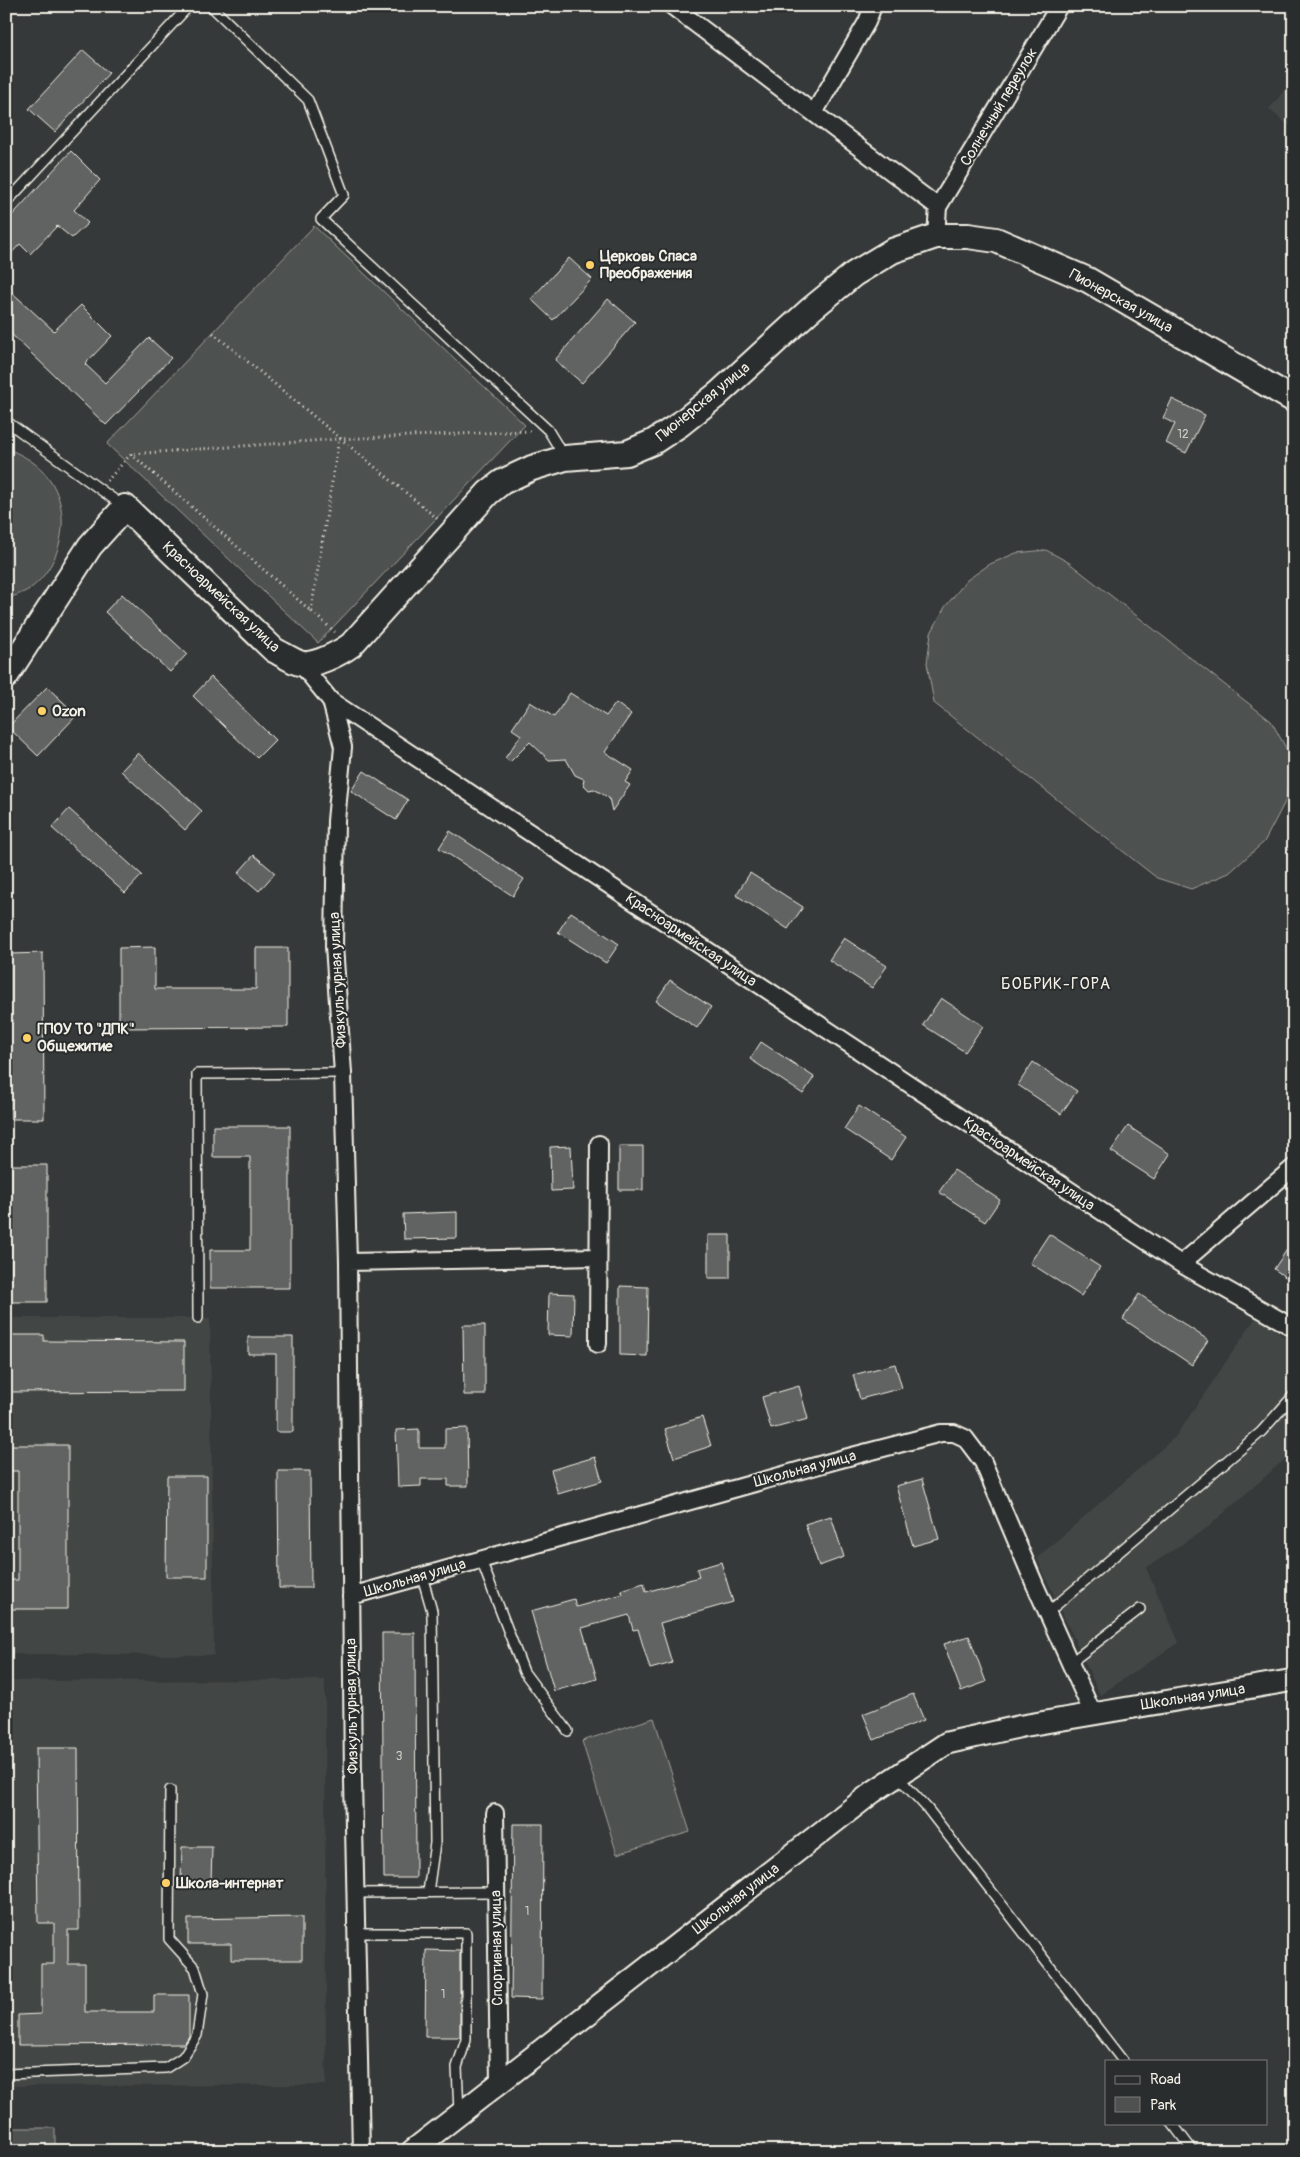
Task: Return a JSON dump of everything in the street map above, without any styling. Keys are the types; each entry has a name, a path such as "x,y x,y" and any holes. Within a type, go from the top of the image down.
{"main road":[{"name":"Пионерская улица","path":"301,664 327,659 351,646 453,531 488,493 502,482 532,468 565,458 627,453 653,442 679,425 718,394 810,310 854,274 892,251 936,236 968,236 996,240 1088,280 1294,400"},
{"name":"Красноармейская улица","path":"125,507 274,650 301,664"},
{"path":"6,676 90,546 125,507"}],"street":[{"path":"672,6 938,207 936,236"},
{"path":"814,113 867,22 873,6"},
{"name":"Солнечный переулок","path":"938,207 1060,6"},
{"name":"Красноармейская улица","path":"301,664 331,701 1181,1264 1294,1328"},
{"name":"Физкультурная улица","path":"331,701 344,747 336,821 334,946 343,1073 348,1262 355,1893 361,2151"},
{"path":"598,1144 598,1344"},
{"path":"1181,1264 1294,1168"},
{"path":"348,1262 598,1257"},
{"name":"Школьная улица","path":"351,1596 837,1460 941,1433 954,1433 965,1438 983,1462 1093,1714"},
{"name":"Школьная улица","path":"412,2151 872,1792 947,1743 1022,1726 1294,1680"},
{"name":"Спортивная улица","path":"495,1813 499,2083"}],"lane":[{"path":"6,202 189,6"},
{"path":"211,6 308,100 344,195 321,219 548,430 565,458"},
{"path":"6,420 125,507"},
{"path":"198,1318 197,1074 343,1073"},
{"path":"1047,1612 1261,1432 1294,1395"},
{"path":"481,1560 524,1672 568,1731"},
{"path":"422,1576 432,1611 435,1842 428,1892"},
{"path":"1070,1663 1140,1609"},
{"path":"897,1776 927,1808 1122,2060"},
{"path":"6,2074 166,2068 183,2057 197,2035 203,1994 195,1968 169,1939 170,1790"},
{"path":"355,1893 496,1892"},
{"path":"356,1933 466,1933 466,2040 457,2067 459,2114"},
{"path":"1173,2124 1193,2151"}],"path":[{"path":"213,333 339,439 453,531"},
{"path":"100,489 131,454 339,439 548,430"},
{"path":"311,611 339,439"},
{"path":"131,454 351,646"}],"shaded area":[{"path":"1294,79 1294,130 1269,109"},
{"path":"1257,1316 1294,1345 1294,1451 1208,1527 1146,1568 1179,1642 1100,1695 1037,1558 1176,1436"},
{"path":"6,1318 210,1318 214,1655 6,1654"},
{"name":"Школа-интернат","path":"325,1680 326,2085 6,2086 6,1681"}],"green space":[{"path":"314,226 525,425 318,643 107,444"},
{"path":"6,448 34,463 52,483 59,499 62,531 52,563 43,577 31,588 6,599"},
{"path":"1046,550 1068,562 1271,721 1291,757 1286,800 1264,842 1229,873 1191,889 1157,878 934,703 927,663 931,633 945,607 967,580 990,564 1016,553"},
{"path":"654,1718 690,1832 617,1854 582,1741"},
{"path":"6,2128 55,2128 55,2151 6,2151"}],"building":[{"path":"83,50 109,73 55,132 29,109"},
{"path":"71,151 100,180 74,210 88,223 72,238 57,226 30,254 20,244 6,259 6,239 12,234 6,228 6,222"},
{"path":"569,258 592,279 553,320 531,299"},
{"path":"6,287 54,331 81,305 112,336 85,364 105,383 149,338 171,358 106,425 6,329"},
{"path":"608,299 635,322 582,383 555,360"},
{"path":"1172,399 1205,415 1186,453 1166,443 1175,424 1163,418"},
{"path":"122,594 187,654 170,672 105,612"},
{"path":"211,677 275,740 257,758 193,696"},
{"path":"47,687 77,715 38,756 8,727"},
{"path":"570,693 606,716 616,703 631,714 605,752 633,770 625,782 630,785 612,811 609,798 594,789 589,790 583,784 584,779 575,775 566,759 549,760 530,742 510,762 505,758 521,735 512,729 530,702 554,717"},
{"path":"138,753 202,811 185,830 121,771"},
{"path":"364,771 408,800 396,820 351,791"},
{"path":"69,809 142,875 125,893 52,828"},
{"path":"450,831 524,879 513,896 439,848"},
{"path":"254,855 275,873 259,891 238,873"},
{"path":"750,873 803,907 788,929 736,895"},
{"path":"571,912 619,944 606,963 558,932"},
{"path":"844,938 887,966 872,988 829,960"},
{"path":"155,947 155,989 256,989 256,948 288,948 288,1027 119,1028 119,948"},
{"path":"43,953 44,1119 10,1119 10,954"},
{"path":"670,980 711,1007 697,1028 656,1001"},
{"path":"941,998 983,1026 965,1052 923,1025"},
{"path":"761,1042 814,1077 803,1094 750,1059"},
{"path":"1033,1062 1077,1091 1061,1114 1018,1085"},
{"path":"859,1106 906,1137 891,1160 844,1129"},
{"path":"213,1126 290,1126 290,1288 210,1288 210,1250 250,1250 250,1157 213,1157"},
{"path":"1128,1126 1170,1154 1154,1179 1111,1151"},
{"path":"571,1146 573,1190 551,1191 550,1147"},
{"path":"619,1146 643,1146 643,1190 619,1190"},
{"path":"12,1165 47,1165 47,1302 11,1302"},
{"path":"954,1170 1000,1200 985,1222 939,1192"},
{"path":"457,1212 457,1238 404,1239 403,1214"},
{"path":"1049,1234 1100,1267 1081,1296 1030,1263"},
{"path":"708,1235 730,1235 730,1278 708,1278"},
{"path":"1294,1239 1294,1283 1274,1269"},
{"path":"620,1286 648,1287 647,1356 620,1355"},
{"path":"549,1293 574,1294 573,1336 548,1335"},
{"path":"1139,1294 1208,1340 1192,1365 1123,1319"},
{"path":"463,1325 485,1325 485,1395 464,1395"},
{"path":"6,1335 44,1335 44,1341 184,1342 184,1391 6,1392"},
{"path":"248,1337 293,1337 293,1432 276,1432 276,1354 248,1354"},
{"path":"895,1364 902,1388 860,1399 853,1375"},
{"path":"799,1386 808,1419 771,1429 762,1397"},
{"path":"702,1417 711,1446 674,1458 665,1429"},
{"path":"467,1428 468,1486 448,1486 448,1479 421,1479 421,1486 398,1487 396,1430 419,1429 419,1448 445,1448 445,1429"},
{"path":"9,1445 68,1445 68,1609 9,1609 9,1580 18,1580 18,1471 9,1471"},
{"path":"595,1457 602,1481 558,1494 551,1470"},
{"path":"278,1471 310,1471 311,1588 279,1588"},
{"path":"167,1476 207,1476 207,1577 166,1577"},
{"path":"922,1479 939,1539 913,1546 896,1486"},
{"path":"831,1516 844,1557 819,1566 805,1524"},
{"path":"721,1562 733,1602 660,1623 672,1663 650,1669 638,1629 633,1630 629,1615 582,1628 597,1679 554,1691 531,1611 574,1599 576,1607 623,1594 621,1590 644,1583 646,1592 699,1577 697,1569"},
{"path":"382,1633 415,1633 416,1878 384,1878"},
{"path":"969,1636 986,1682 961,1691 944,1644"},
{"path":"913,1694 924,1720 874,1740 863,1714"},
{"path":"36,1748 78,1748 79,1930 68,1930 68,1964 85,1964 85,2012 154,2012 154,1995 189,1995 189,2036 184,2044 18,2045 18,2015 41,2014 41,1964 54,1964 54,1923 38,1923"},
{"path":"513,1824 543,1824 542,1999 511,1998"},
{"path":"182,1847 212,1847 211,1881 181,1881"},
{"path":"302,1917 302,1960 231,1960 231,1944 188,1944 188,1919"},
{"path":"426,1950 460,1951 460,2037 425,2037"}],"place":[{"name":"Церковь Спаса Преображения","path":"590,265"},
{"name":"Ozon","path":"42,711"},
{"name":"ГПОУ ТО \"ДПК\" Общежитие","path":"27,1038"},
{"name":"Школа-интернат","path":"166,1883"}],"district":[{"name":"БОБРИК-ГОРА","path":"1056,984"}]}
